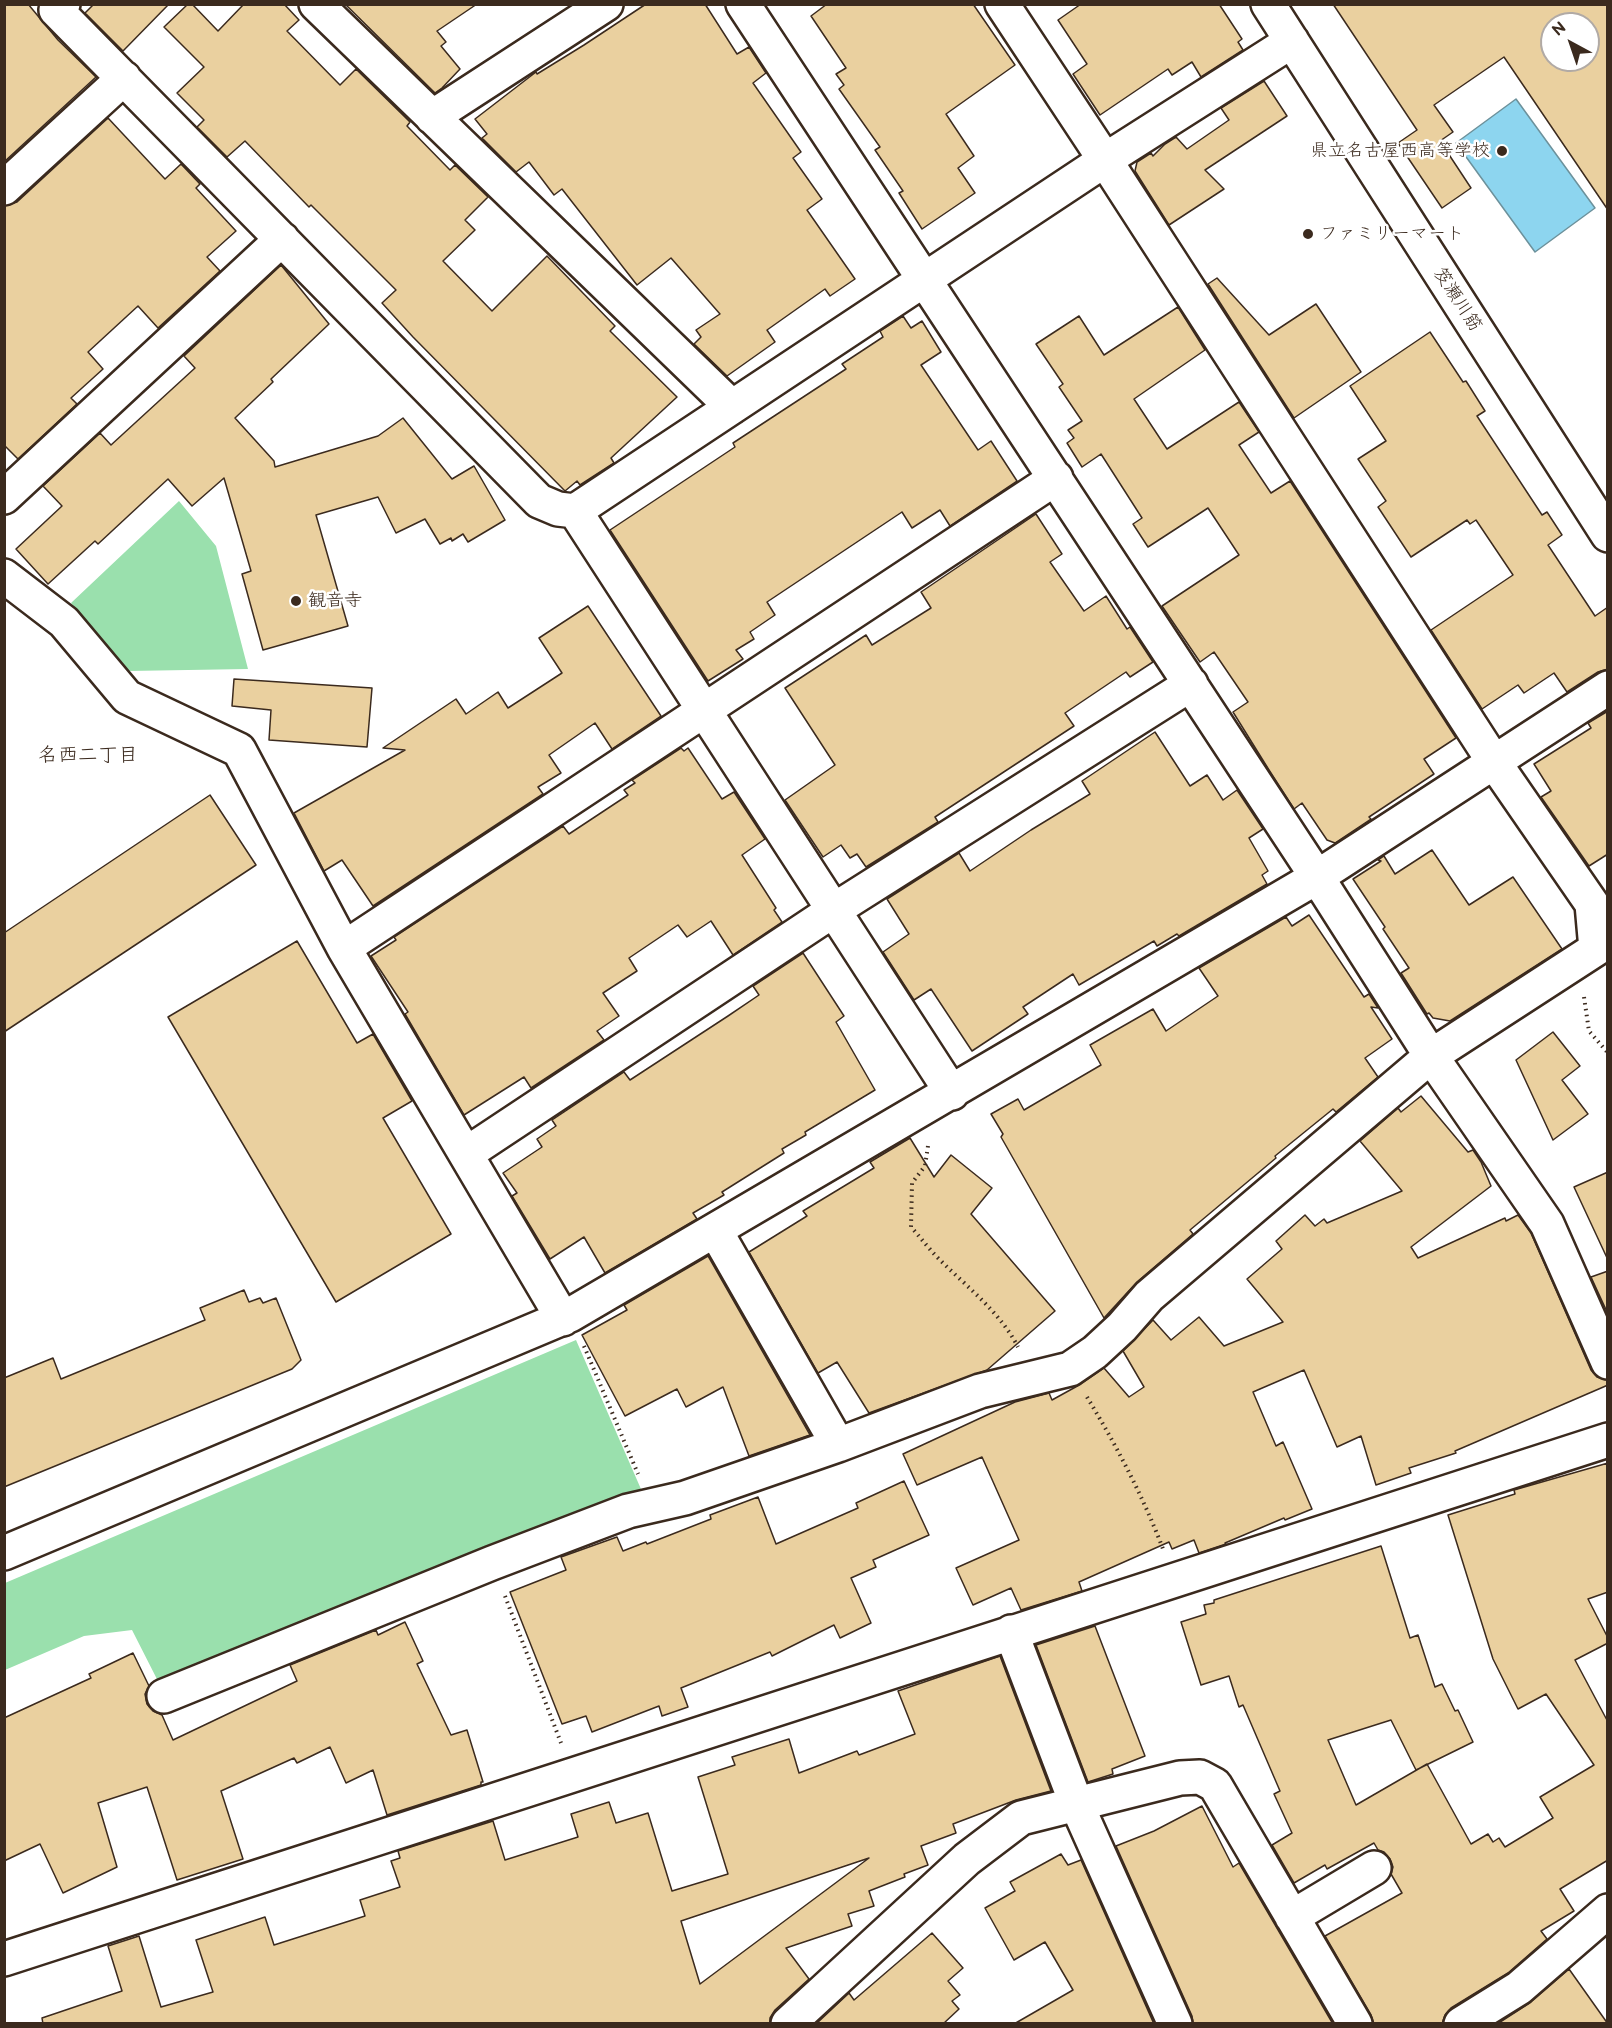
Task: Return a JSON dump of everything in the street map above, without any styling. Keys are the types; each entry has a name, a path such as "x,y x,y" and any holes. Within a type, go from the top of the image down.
{"street":[{"path":"63,4 56,10 539,501 558,509 574,511 1105,160 1292,41"},
{"path":"316,4 732,407"},
{"path":"432,117 606,4"},
{"path":"743,4 1191,684 1431,1056 1547,1224 1608,1362"},
{"path":"164,1696 492,1563 628,1511 685,1498 838,1445 980,1391 1070,1368 1095,1352 1122,1327 1149,1296 1431,1056 1596,949 1592,904 1494,762 1002,4"},
{"name":"笈瀬川筋","path":"1268,4 1608,535"},
{"path":"4,188 124,78"},
{"path":"4,497 282,239"},
{"path":"344,948 1056,478"},
{"path":"574,511 834,910 939,1100"},
{"path":"4,576 64,622 127,697 239,750 344,948 466,1154 567,1317"},
{"path":"466,1154 834,910 1191,684"},
{"path":"4,1554 567,1317 1317,877 1608,688"},
{"path":"715,1230 838,1445"},
{"path":"4,1959 1608,1440"},
{"path":"1011,1632 1076,1803 1175,2024"},
{"path":"788,2024 967,1859 1021,1818 1180,1778 1200,1777 1215,1785 1356,2024"},
{"path":"1292,1917 1374,1868"},
{"path":"1461,2024 1519,1988 1608,1911"}],"path":[{"path":"1578,961 1589,1031 1608,1053"},
{"path":"939,1100 925,1166 912,1183 911,1227 938,1258 970,1287 1009,1330 1034,1377"},
{"path":"567,1317 651,1505"},
{"path":"1070,1368 1127,1469 1156,1529 1175,1579"},
{"path":"492,1563 573,1775"}],"green space":[{"path":"179,501 216,546 248,669 128,671 71,603"},
{"path":"576,1340 644,1496 162,1689 132,1630 84,1636 5,1670 5,1583"}],"water":[{"path":"1516,99 1595,208 1535,252 1456,143"}],"building":[{"path":"4,4 28,4 58,40 96,77 4,162"},
{"path":"94,4 169,4 123,51 85,13"},
{"path":"188,4 192,4 218,31 244,4 284,4 299,20 287,31 340,85 356,69 410,122 407,126 450,170 455,165 488,197 465,220 475,230 443,261 492,311 547,256 615,326 610,331 677,397 611,458 614,463 580,485 577,481 565,491 382,303 396,290 311,205 309,207 245,141 227,157 197,127 204,120 177,93 204,67 164,27"},
{"path":"345,4 477,4 437,31 446,42 441,46 460,69 435,93"},
{"path":"646,4 705,4 737,54 749,47 766,73 753,83 801,152 793,158 822,199 807,210 855,279 830,296 825,289 767,330 775,342 727,376 694,344 701,337 696,330 720,314 671,258 637,285 562,189 554,195 529,162 516,172 482,138 487,134 475,119 536,72 537,74 584,45"},
{"path":"827,4 973,4 1015,65 946,114 974,156 958,168 975,193 922,229 899,193 903,191 875,150 880,147 839,89 844,85 836,74 846,68 811,16"},
{"path":"1081,4 1219,4 1242,39 1238,42 1243,50 1201,77 1192,62 1172,75 1168,69 1100,115 1073,74 1087,64 1058,20"},
{"path":"1333,4 1608,4 1608,210 1504,57 1434,105 1453,132 1440,141 1471,188 1442,208 1398,143 1417,130"},
{"path":"1264,81 1287,116 1205,170 1224,189 1169,225 1135,171 1137,162 1151,153 1153,156 1176,137 1187,149 1229,120 1221,108"},
{"path":"108,118 165,179 181,164 200,184 196,188 236,231 207,257 220,271 158,328 138,306 88,352 103,369 71,398 77,404 18,459 4,445 4,206 17,202"},
{"path":"281,265 329,324 271,379 273,382 235,418 274,461 275,467 378,436 403,418 452,479 474,466 505,520 468,542 463,534 452,541 451,538 440,544 425,519 396,533 378,497 316,515 348,626 263,650 242,574 251,571 224,478 192,506 168,479 98,544 95,541 48,584 16,549 62,506 43,486 100,433 111,445 195,368 184,356"},
{"path":"1217,278 1269,335 1316,304 1361,372 1294,418 1208,284"},
{"path":"1178,307 1205,350 1134,399 1167,449 1239,402 1259,432 1239,445 1271,493 1290,481 1456,738 1424,759 1434,774 1369,817 1371,819 1335,843 1327,840 1302,803 1294,809 1269,770 1233,712 1248,702 1214,652 1200,662 1162,606 1239,555 1208,508 1148,547 1133,524 1142,518 1101,454 1082,467 1067,443 1074,438 1068,430 1082,421 1059,387 1063,384 1036,344 1079,316 1104,355"},
{"path":"903,316 911,328 922,321 941,352 921,365 978,450 991,441 1017,481 950,526 940,510 912,528 902,512 767,602 775,615 750,632 754,639 736,650 743,659 708,681 610,530 735,447 733,443 846,369 842,364 883,337 880,331"},
{"path":"1430,332 1485,411 1477,416 1542,515 1547,512 1562,535 1548,545 1595,616 1608,607 1608,669 1598,672 1567,692 1554,673 1524,693 1518,685 1482,709 1431,630 1513,575 1476,520 1470,524 1467,520 1411,557 1378,507 1386,501 1358,459 1386,441 1350,386"},
{"path":"1036,514 1062,554 1050,562 1084,611 1106,596 1127,629 1130,627 1153,662 1130,677 1126,672 1065,713 1074,726 935,817 938,822 866,867 857,854 850,858 841,845 823,857 785,800 835,765 785,688 866,635 872,645 931,608 921,592"},
{"path":"588,606 661,716 612,749 595,723 549,755 561,773 538,787 543,794 373,906 342,860 324,871 294,813 405,750 383,748 456,699 466,714 498,692 508,708 562,673 539,638"},
{"path":"234,679 372,688 367,747 269,740 271,710 232,706"},
{"path":"1608,711 1608,854 1589,866 1541,797 1551,791 1534,764 1591,728 1588,723"},
{"path":"1155,732 1190,786 1207,775 1223,800 1237,790 1263,829 1249,838 1268,871 1262,875 1267,884 1179,936 1177,934 1157,946 1154,941 1079,985 1073,974 1023,1007 1028,1014 972,1051 931,989 914,1000 883,952 909,934 887,899 959,853 970,871 1090,794 1082,781"},
{"path":"681,748 684,751 688,748 722,799 734,792 765,839 742,855 776,908 774,910 782,922 733,955 711,921 687,937 678,925 629,958 637,971 603,993 619,1016 597,1031 604,1040 531,1088 524,1077 464,1115 405,1014 408,1012 371,956 396,940 394,937 563,826 569,834 628,795 624,790 635,783 632,780"},
{"path":"210,795 256,865 4,1032 4,933"},
{"path":"1432,850 1469,905 1513,877 1562,949 1450,1021 1433,1018 1429,1013 1427,1014 1401,973 1409,968 1353,879 1381,861 1378,860 1384,856 1395,874"},
{"path":"1309,915 1364,997 1369,994 1378,1008 1371,1007 1392,1039 1365,1058 1378,1077 1336,1112 1333,1109 1275,1156 1276,1158 1190,1230 1193,1234 1137,1282 1104,1318 1001,1137 1003,1134 991,1114 1018,1099 1024,1110 1101,1065 1090,1045 1153,1009 1166,1031 1218,996 1199,968 1286,917 1292,926"},
{"path":"297,941 357,1043 373,1034 412,1101 383,1118 451,1234 336,1302 168,1017"},
{"path":"803,953 844,1016 836,1022 875,1090 805,1132 806,1135 782,1149 784,1153 722,1192 724,1195 693,1213 697,1219 605,1273 584,1237 550,1259 512,1196 517,1193 503,1173 542,1147 537,1139 556,1126 552,1120 624,1072 630,1080 728,1016 759,995 753,986"},
{"path":"1553,1032 1580,1066 1562,1080 1588,1114 1553,1140 1516,1060"},
{"path":"1421,1096 1468,1152 1473,1150 1491,1186 1411,1247 1418,1258 1505,1218 1506,1221 1518,1215 1531,1233 1591,1370 1597,1377 1608,1380 1608,1385 1455,1451 1456,1453 1409,1468 1411,1473 1376,1485 1361,1436 1337,1447 1304,1370 1253,1392 1276,1446 1283,1442 1312,1509 1199,1553 1194,1540 1172,1549 1169,1542 1079,1582 1082,1591 1021,1610 1011,1588 973,1605 956,1568 1019,1540 982,1457 917,1485 903,1454 1015,1402 1049,1393 1052,1400 1104,1368 1129,1397 1144,1387 1123,1351 1153,1320 1171,1340 1199,1317 1224,1346 1283,1322 1247,1279 1282,1249 1276,1241 1305,1215 1315,1226 1324,1219 1327,1223 1402,1191 1360,1141 1398,1108 1401,1112"},
{"path":"910,1138 934,1177 951,1155 992,1188 971,1214 1055,1311 987,1370 869,1413 837,1362 818,1373 749,1252 807,1216 803,1211 874,1168 870,1162"},
{"path":"1608,1172 1608,1260 1574,1187"},
{"path":"708,1256 810,1435 749,1456 723,1387 686,1407 677,1389 625,1416 582,1335 627,1310 624,1305"},
{"path":"1608,1271 1608,1314 1591,1277"},
{"path":"244,1290 249,1302 260,1298 263,1303 276,1298 301,1360 292,1369 4,1487 4,1378 53,1358 61,1379 205,1320 200,1308"},
{"path":"1608,1463 1608,1592 1588,1599 1608,1638 1608,1643 1575,1660 1608,1722 1608,1860 1560,1889 1574,1911 1541,1931 1547,1939 1508,1973 1451,2008 1442,2024 1374,2024 1325,1936 1402,1893 1391,1874 1393,1867 1390,1859 1384,1852 1378,1850 1374,1843 1327,1869 1325,1865 1294,1883 1272,1845 1292,1833 1274,1794 1280,1791 1243,1705 1239,1707 1229,1676 1201,1685 1181,1622 1206,1614 1204,1605 1214,1603 1214,1600 1381,1546 1410,1638 1418,1635 1435,1687 1442,1684 1455,1711 1458,1710 1473,1742 1427,1764 1471,1844 1488,1834 1493,1842 1499,1838 1505,1847 1553,1818 1540,1797 1594,1765 1546,1694 1518,1709 1493,1659 1448,1515 1515,1494 1514,1490","holes":["1391,1720 1416,1770 1420,1768 1356,1805 1328,1740"]},
{"path":"904,1481 929,1535 873,1560 876,1567 851,1578 871,1623 840,1638 834,1625 772,1656 770,1652 681,1688 688,1707 662,1716 659,1706 592,1732 586,1716 562,1724 510,1592 566,1570 561,1557 617,1537 623,1551 646,1542 647,1544 711,1519 710,1515 758,1497 776,1544 858,1508 856,1503"},
{"path":"405,1622 423,1661 417,1664 451,1735 467,1730 483,1782 481,1785 387,1815 373,1770 346,1783 330,1747 297,1763 294,1758 221,1791 243,1859 177,1880 147,1787 98,1803 117,1867 63,1893 40,1844 4,1861 4,1718 91,1678 89,1674 133,1653 149,1686 145,1694 147,1704 153,1711 162,1715 173,1740 297,1681 290,1665 376,1630 378,1635"},
{"path":"1095,1626 1145,1756 1112,1769 1113,1774 1088,1782 1036,1645"},
{"path":"1000,1656 1051,1791 1016,1800 953,1824 956,1833 921,1846 928,1865 869,1891 874,1906 848,1914 852,1926 786,1948 809,1979 775,2010 770,2018 770,2024 43,2024 42,2018 122,1991 108,1946 139,1936 161,2007 213,1992 196,1940 265,1917 274,1945 365,1916 360,1900 400,1887 391,1861 400,1858 398,1851 493,1821 505,1860 578,1837 571,1814 609,1802 616,1823 648,1813 672,1891 728,1874 698,1777 735,1765 732,1757 789,1739 799,1773 857,1751 859,1755 915,1734 898,1691","holes":["869,1858 700,1984 681,1921"]},
{"path":"1202,1806 1233,1867 1239,1863 1333,2024 1193,2024 1192,2016 1116,1846 1154,1831"},
{"path":"1061,1854 1068,1865 1081,1860 1154,2024 1014,2024 1073,1990 1045,1942 1014,1960 985,1908 1015,1891 1010,1882"},
{"path":"932,1933 963,1968 948,1981 960,1995 952,2001 959,2009 943,2024 816,2024 849,1993 854,2000"},
{"path":"1569,1969 1608,2024 1497,2024 1531,2002"}],"place":[{"name":"県立名古屋西高等学校","path":"1502,151"},
{"name":"ファミリーマート","path":"1308,234"},
{"name":"観音寺","path":"296,601"}],"district":[{"name":"名西二丁目","path":"88,756"}]}
